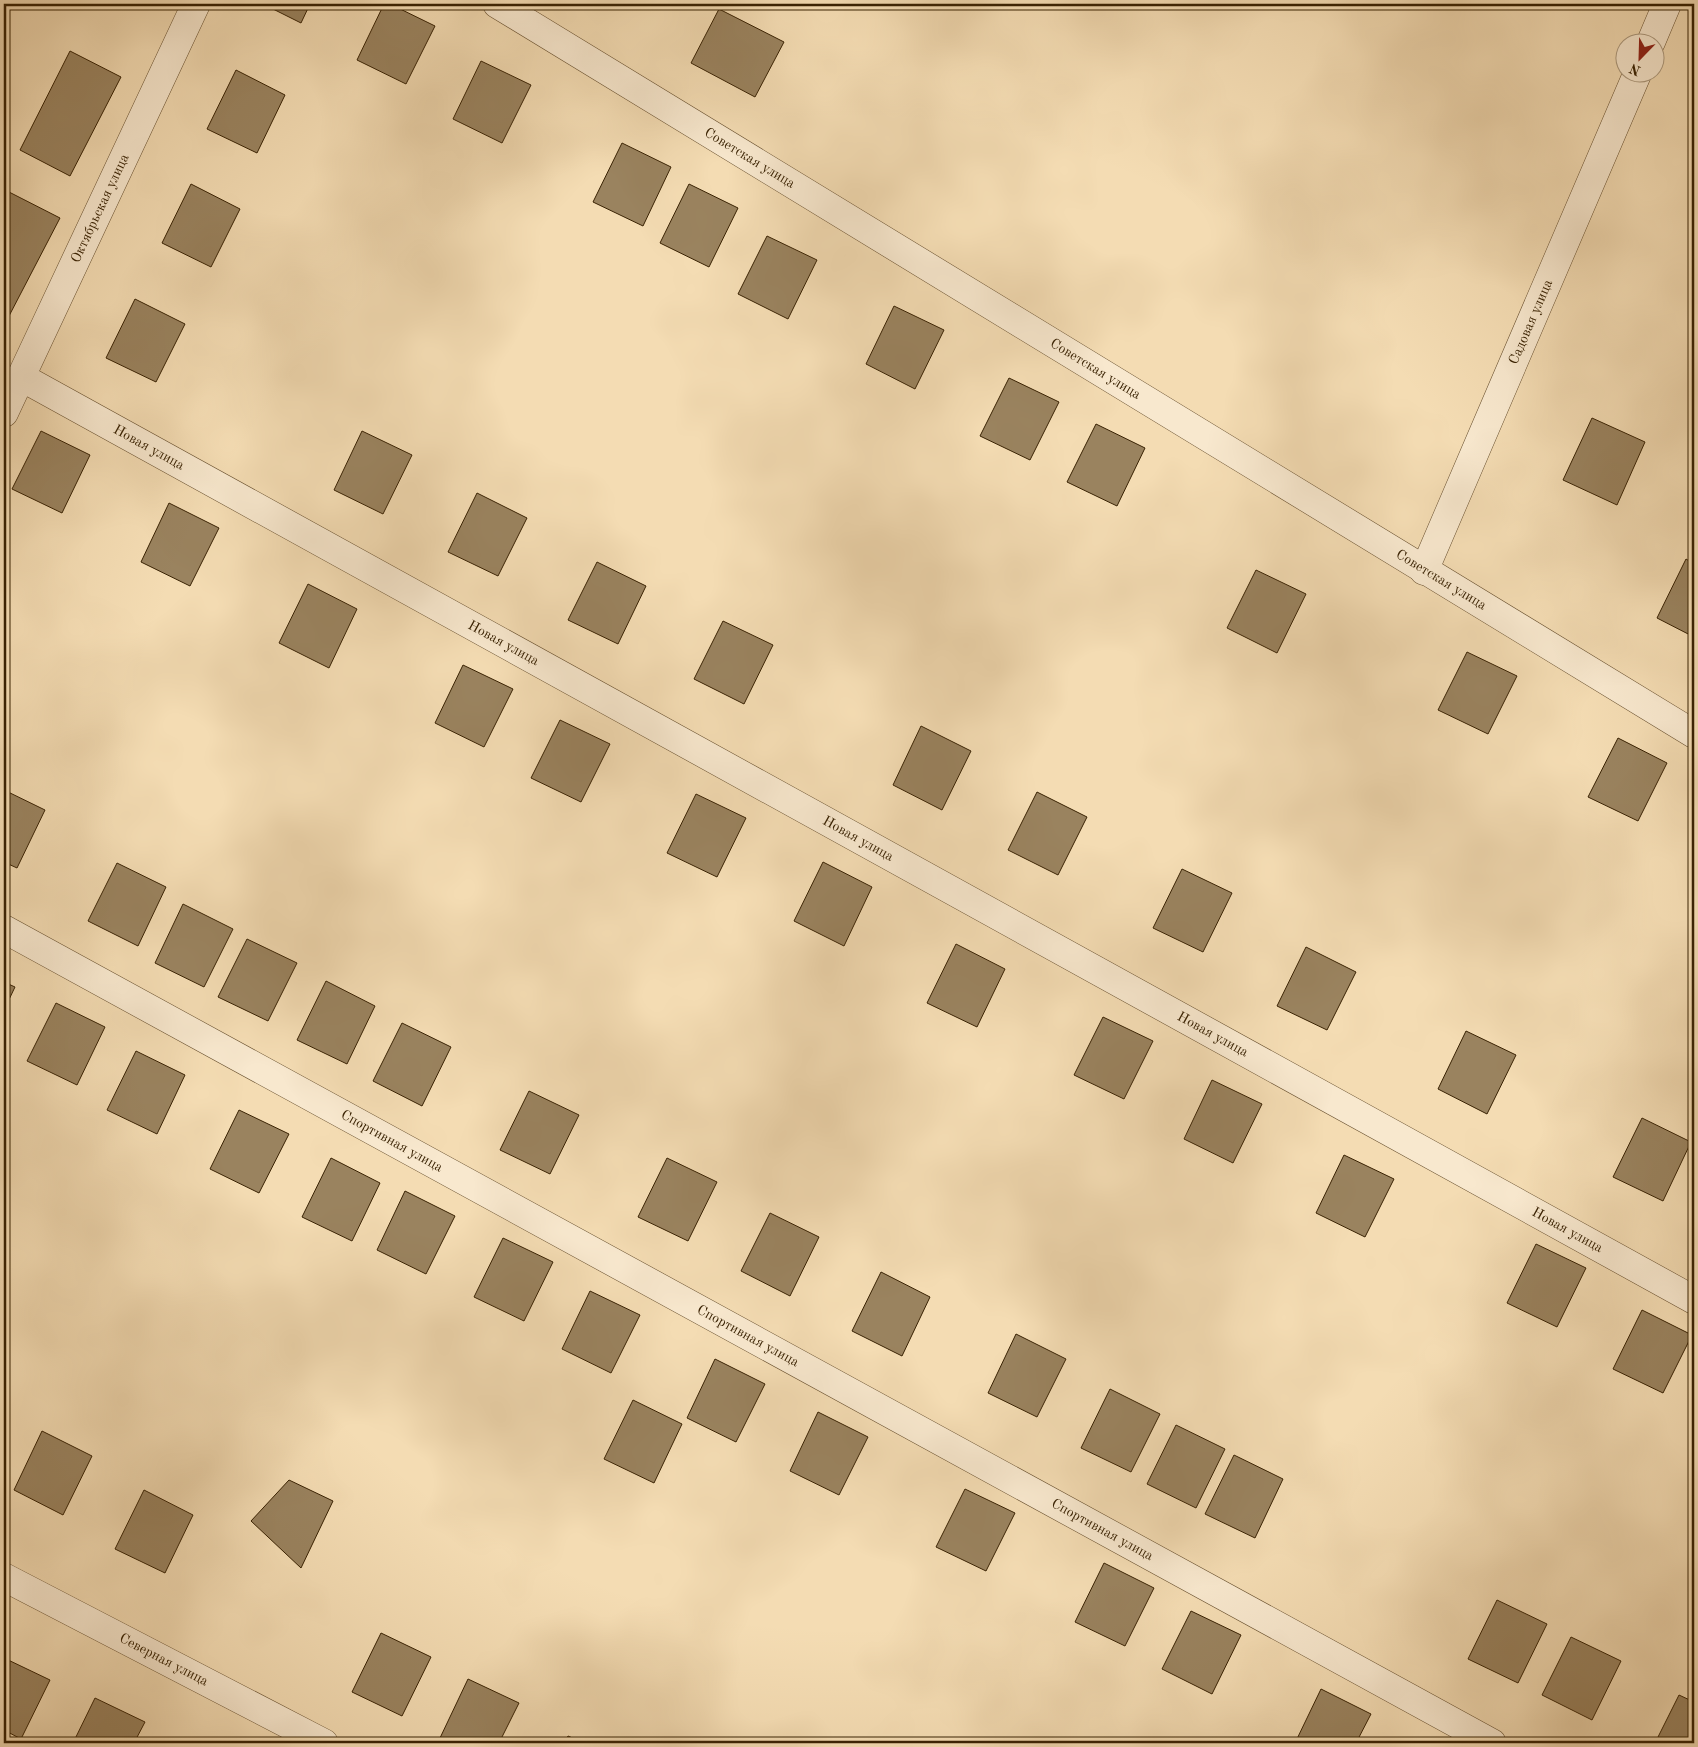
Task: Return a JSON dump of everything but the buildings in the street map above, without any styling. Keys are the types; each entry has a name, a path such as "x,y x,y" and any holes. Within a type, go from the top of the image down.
{"street":[{"name":"Октябрьская улица","path":"4,413 196,4"},
{"name":"Советская улица","path":"497,4 1694,734"},
{"path":"1655,32 1667,4"},
{"name":"Садовая улица","path":"1424,571 1634,82"},
{"name":"Новая улица","path":"21,377 1694,1300"},
{"name":"Спортивная улица","path":"4,929 1492,1743"},
{"name":"Северная улица","path":"4,1577 324,1743"}]}
